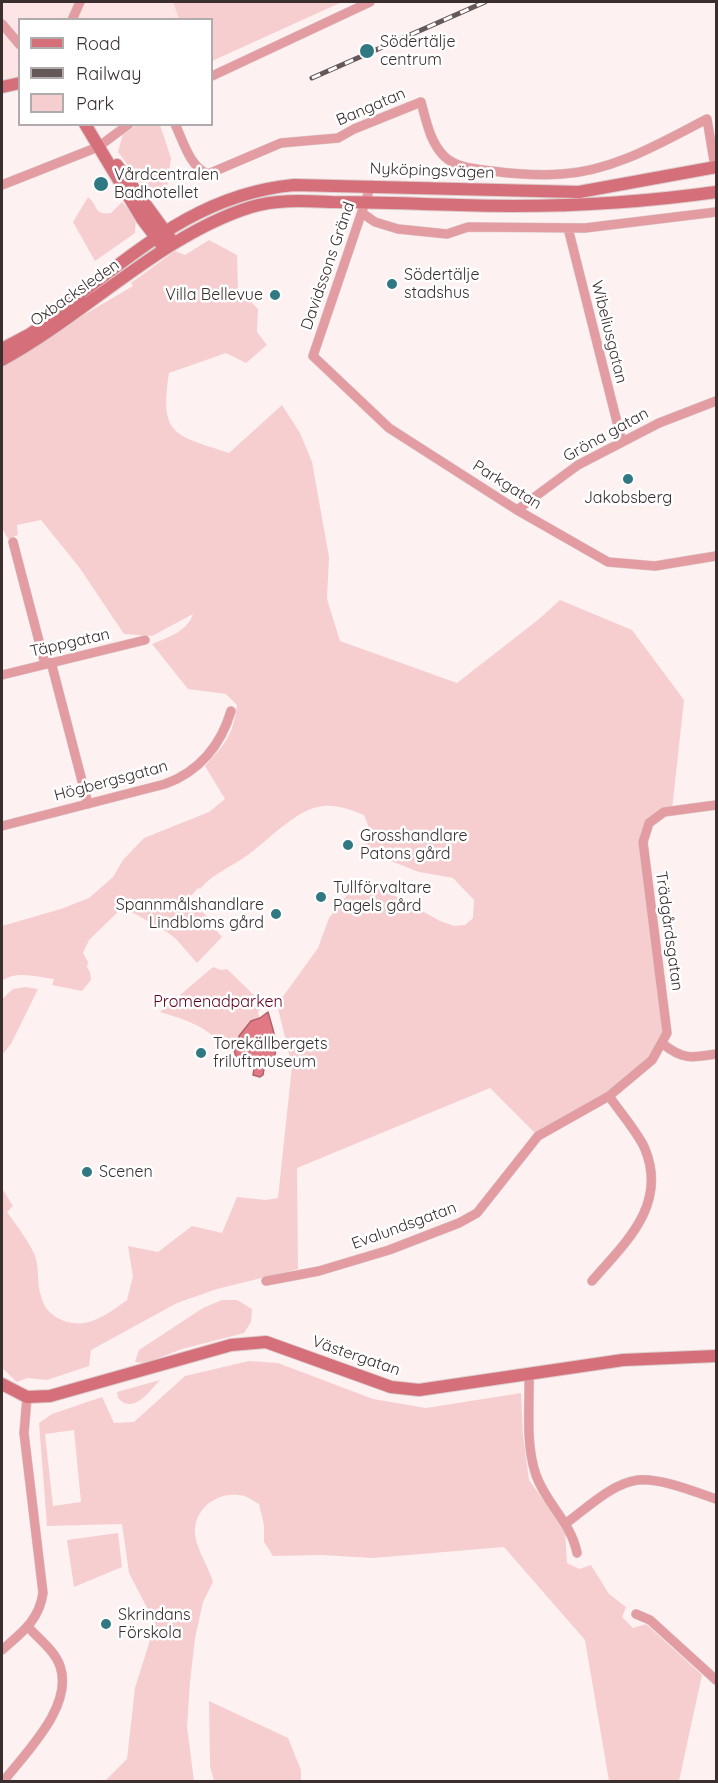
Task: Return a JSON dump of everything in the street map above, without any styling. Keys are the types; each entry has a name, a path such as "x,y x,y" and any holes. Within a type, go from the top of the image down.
{"main road":[{"path":"2,87 18,83"},
{"path":"86,126 142,219 161,235 170,247"},
{"name":"Nyköpingsvägen","path":"161,235 221,201 253,191 294,185 371,185 465,190 579,192 716,169"},
{"name":"Nyköpingsvägen","path":"170,247 228,215 255,206 294,201 364,208 581,206 717,192"},
{"name":"Oxbacksleden","path":"2,349 31,333 161,235"},
{"name":"Oxbacksleden","path":"2,360 34,343 170,247"},
{"name":"Västergatan","path":"27,1397 50,1396 231,1345 266,1342 391,1388 419,1390 623,1360 717,1356"},
{"path":"2,1384 27,1397"}],"street":[{"path":"73,18 80,2"},
{"path":"213,76 370,2"},
{"path":"2,24 18,43"},
{"name":"Bangatan","path":"176,126 199,171 208,174 281,143 338,138 354,129 421,102 433,139 443,155 451,161 472,168 492,171 562,174 601,167 641,153 717,113"},
{"path":"707,119 716,169"},
{"path":"2,185 98,147 126,126"},
{"name":"Davidssons Gränd","path":"313,356 371,185"},
{"path":"364,208 375,222 398,229 447,234 468,227 568,228 717,212"},
{"name":"Wibeliusgatan","path":"568,228 622,442"},
{"name":"Parkgatan","path":"313,356 389,428 517,510 608,562 655,566 717,556"},
{"name":"Gröna gatan","path":"517,510 578,465 659,423 717,401"},
{"path":"13,542 88,804"},
{"name":"Täppgatan","path":"2,675 145,640"},
{"name":"Högbergsgatan","path":"2,826 165,784 182,777 202,762 214,748 226,728 231,711"},
{"name":"Trädgårdsgatan","path":"663,1044 667,1034 643,842 649,823 664,812 717,805"},
{"path":"663,1044 676,1054 685,1057 717,1054"},
{"name":"Evalundsgatan","path":"266,1281 319,1271 389,1250 459,1223 477,1213 538,1136 609,1096 652,1060 663,1044"},
{"path":"592,1281 633,1233 650,1203 653,1177 645,1148 609,1096"},
{"path":"529,1373 531,1456 537,1477 574,1536 577,1552"},
{"path":"2,1650 28,1627 41,1607 43,1593 24,1433 27,1397"},
{"path":"565,1524 614,1489 638,1480 656,1482 717,1499"},
{"path":"636,1614 650,1620 717,1680"},
{"path":"3,1782 50,1720 59,1705 63,1683 60,1666 54,1656 28,1627"}],"shaded area":[{"path":"2,2 175,2 181,18 18,18 18,78 2,83"},
{"path":"268,1012 276,1050 270,1064 260,1077 253,1075 254,1069 245,1059 237,1061 233,1046 241,1043 239,1036 251,1021"}],"green space":[{"path":"173,2 342,2 213,61 213,18 179,18"},
{"path":"135,126 160,126 171,158 167,188 152,197 118,152 123,134"},
{"path":"88,197 101,213 111,213 122,202 136,217 135,233 95,261 73,222"},
{"path":"209,240 237,255 238,289 258,309 257,332 267,345 246,363 226,353 169,373 166,394 169,421 175,430 195,442 229,453 282,405 300,433 312,462 329,557 327,599 340,641 457,683 560,600 632,630 684,700 672,810 655,816 643,842 667,1033 663,1044 609,1096 538,1136 490,1088 297,1168 298,1269 217,1289 177,1303 91,1350 89,1366 47,1380 27,1378 17,1382 2,1368 2,1188 13,1206 7,1212 34,1254 40,1291 46,1308 66,1322 85,1323 102,1317 127,1300 133,1276 128,1246 158,1252 192,1226 222,1233 237,1197 266,1200 278,1198 292,1066 278,1008 279,1002 318,948 329,918 348,894 364,894 369,885 454,926 465,925 473,918 474,900 453,878 419,872 378,856 364,846 369,828 364,815 339,807 324,806 305,811 296,817 246,856 212,878 200,889 198,888 189,898 218,928 216,930 222,937 197,963 167,932 123,907 89,940 83,953 88,962 87,967 91,980 82,991 52,985 54,979 34,976 20,975 2,981 2,926 61,909 89,898 113,877 123,860 144,838 209,812 225,799 205,766 227,739 233,725 237,705 226,694 188,689 152,644 182,630 193,614 152,636 124,634 79,567 41,520 17,525 18,535 8,539 2,528 2,363 133,286 131,283 175,251 185,255"},
{"name":"Promenadparken","path":"213,967 221,970 227,969 262,1003 258,1013 260,1019 241,1040 241,1043 226,1051 205,1030 160,1012"},
{"path":"25,987 38,989 11,1044 2,1055 2,999 13,989"},
{"path":"222,1300 237,1300 252,1309 251,1322 244,1333 182,1349 146,1363 135,1362 139,1350 203,1308"},
{"path":"249,1361 278,1363 373,1399 426,1408 521,1393 523,1435 529,1480 565,1531 567,1563 579,1569 591,1565 609,1594 626,1607 622,1617 633,1628 646,1624 702,1675 679,1781 609,1781 585,1640 504,1547 373,1558 322,1555 273,1556 264,1542 264,1525 259,1504 244,1496 230,1495 222,1496 207,1504 195,1525 198,1546 213,1582 203,1602 195,1638 190,1682 187,1727 194,1781 105,1781 127,1759 135,1688 156,1625 129,1573 122,1524 47,1526 39,1423 52,1414 102,1397 114,1423 134,1422 185,1376","holes":["74,1430 81,1502 53,1506 45,1434"]},
{"path":"160,1380 135,1403 124,1403 118,1398 117,1392"},
{"path":"118,1533 122,1567 74,1587 67,1540"},
{"path":"209,1701 288,1738 301,1770 301,1781 214,1781 210,1766"}],"railway":[{"path":"312,78 485,2"}],"place":[{"name":"Södertälje centrum","path":"367,51"},
{"name":"Vårdcentralen Badhotellet","path":"101,184"},
{"name":"Södertälje stadshus","path":"392,284"},
{"name":"Villa Bellevue","path":"275,295"},
{"name":"Jakobsberg","path":"628,479"},
{"name":"Grosshandlare Patons gård","path":"348,845"},
{"name":"Tullförvaltare Pagels gård","path":"321,897"},
{"name":"Spannmålshandlare Lindbloms gård","path":"276,914"},
{"name":"Torekällbergets friluftmuseum","path":"201,1053"},
{"name":"Scenen","path":"87,1172"},
{"name":"Skrindans Förskola","path":"106,1624"}]}
